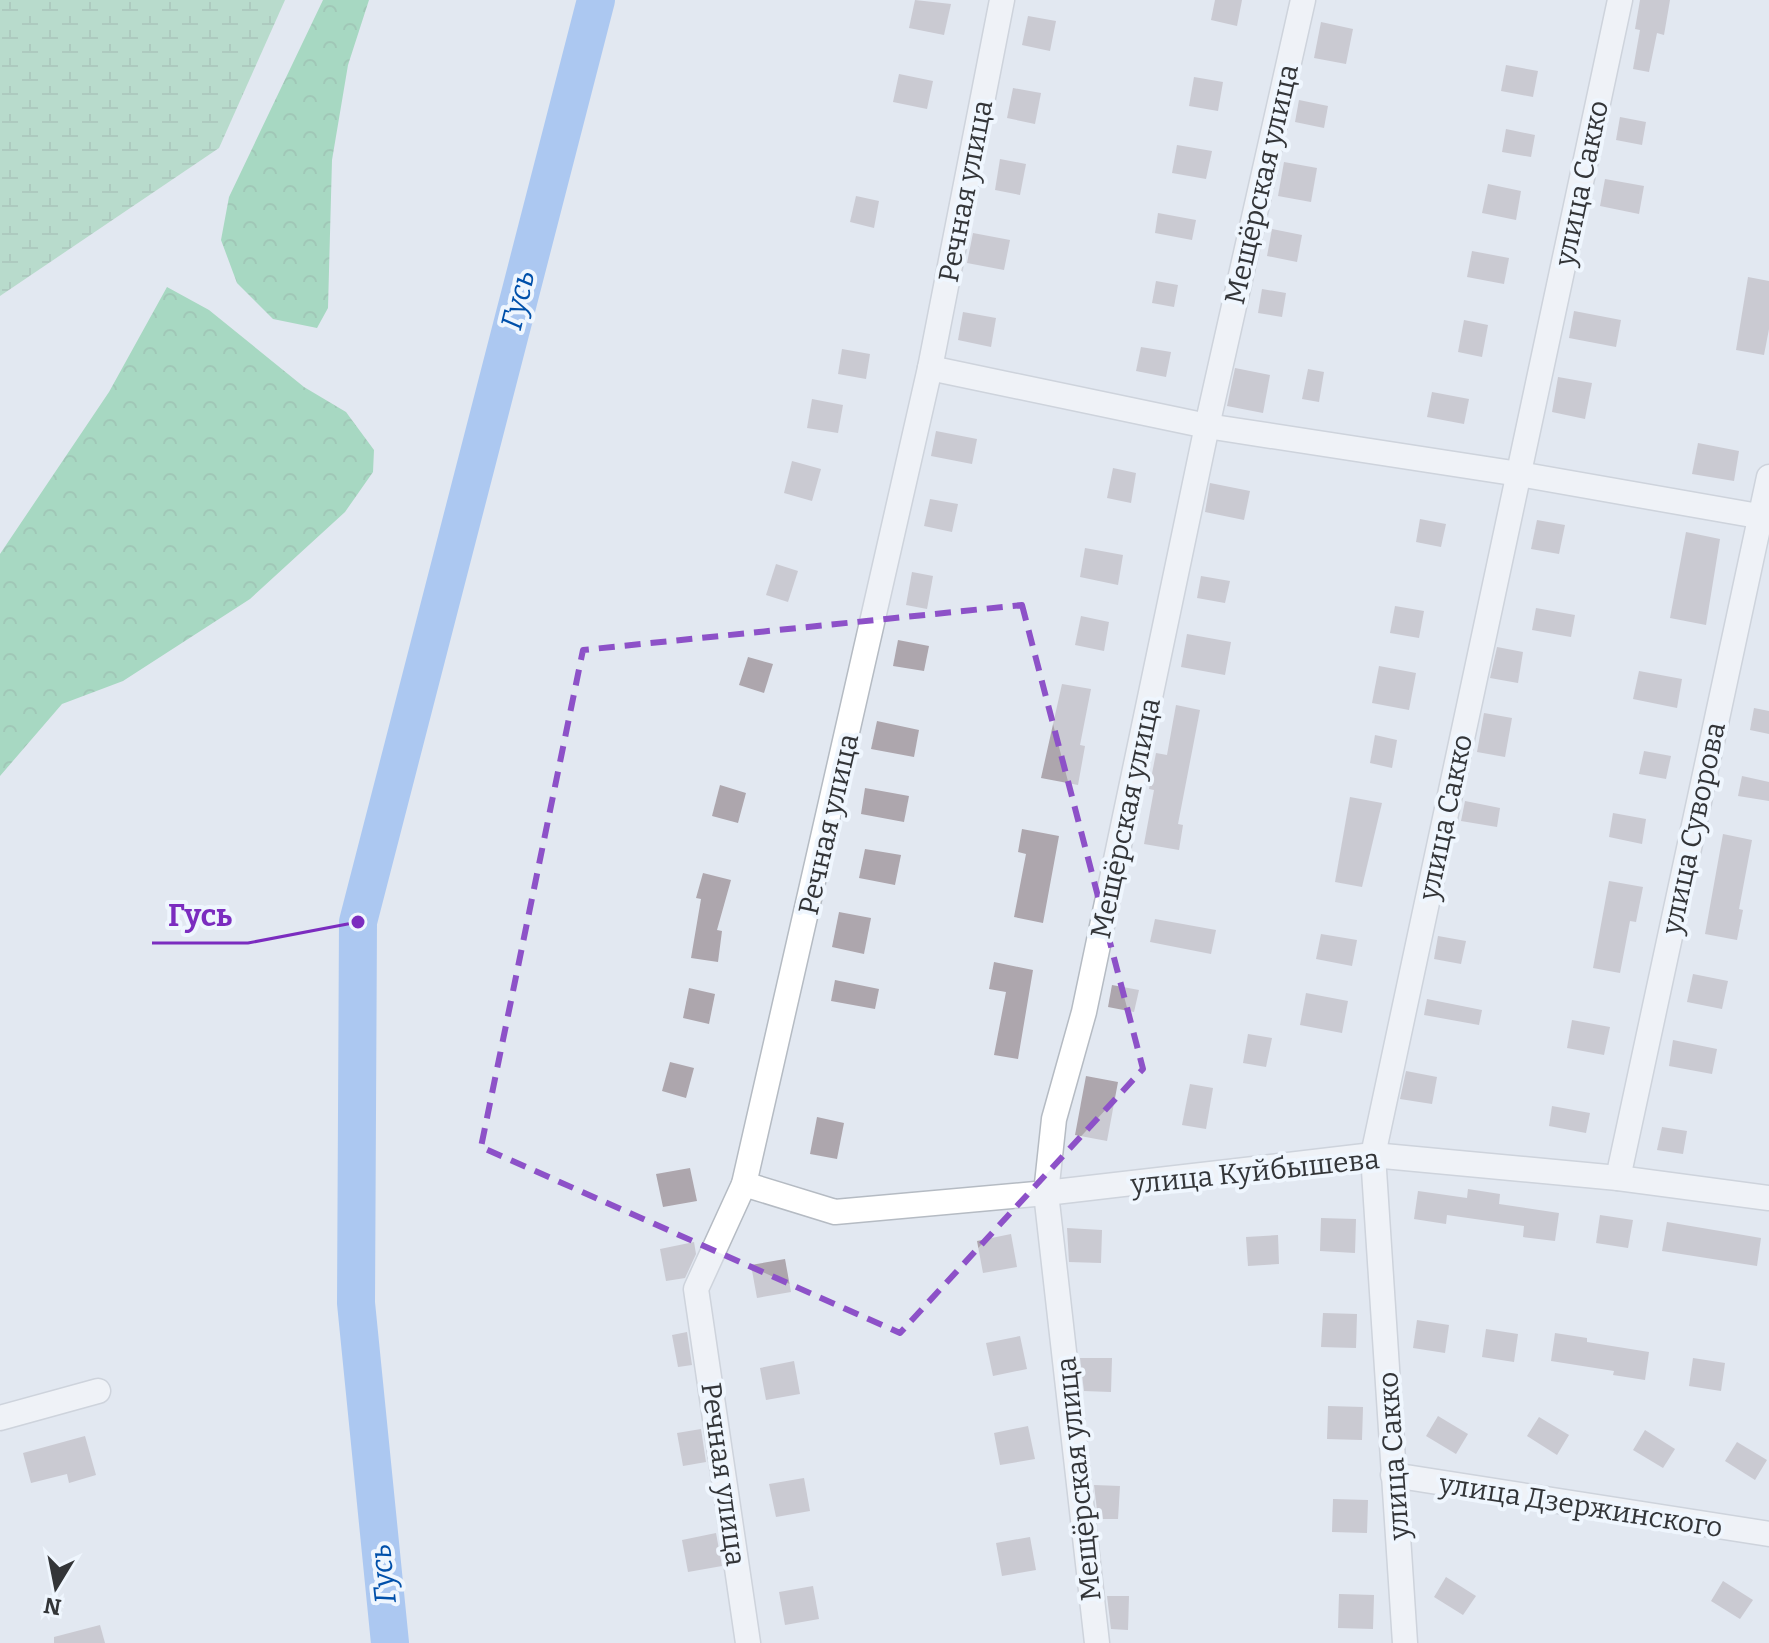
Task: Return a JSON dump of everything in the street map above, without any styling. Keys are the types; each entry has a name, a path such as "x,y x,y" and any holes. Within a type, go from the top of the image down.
{"street":[{"name":"Речная улица","path":"748,1643 696,1289 744,1184 930,368 1002,0"},
{"name":"Мещёрская улица","path":"1097,1643 1046,1193 1054,1119 1084,1012 1207,426 1303,0"},
{"name":"улица Сакко","path":"1405,1643 1373,1155 1620,0"},
{"path":"930,368 1207,426 1519,474 1764,518"},
{"name":"улица Суворова","path":"1618,1178 1764,518 1769,477"},
{"name":"улица Куйбышева","path":"744,1184 835,1212 1046,1193 1373,1155 1618,1178 1769,1198"},
{"path":"0,1418 98,1391"},
{"name":"улица Дзержинского","path":"1393,1475 1769,1534"}],"highlighted area":[{"path":"1022,605 1143,1069 900,1333 481,1147 583,650"}],"green space":[{"path":"0,0 285,0 219,148 0,296"},
{"path":"323,0 369,0 348,65 332,160 328,308 317,328 273,319 237,283 221,240 229,197"},
{"path":"167,287 209,310 304,387 346,412 374,450 373,472 345,512 250,599 123,681 62,704 0,776 0,554 109,392"}],"building":[{"path":"915,0 951,4 944,35 909,28"},
{"path":"1215,0 1242,0 1237,26 1211,20"},
{"path":"1640,0 1670,0 1664,35 1657,33 1649,72 1633,69 1640,30 1635,29"},
{"path":"1028,16 1056,21 1050,51 1022,45"},
{"path":"1321,22 1353,29 1346,64 1314,58"},
{"path":"1506,65 1538,71 1533,97 1501,91"},
{"path":"899,74 933,81 927,109 893,102"},
{"path":"1194,77 1223,82 1218,111 1189,106"},
{"path":"1013,88 1041,93 1035,124 1007,118"},
{"path":"1299,100 1328,106 1324,128 1295,122"},
{"path":"1620,117 1646,122 1642,145 1616,140"},
{"path":"1506,129 1535,135 1531,157 1502,152"},
{"path":"1177,145 1212,151 1206,179 1172,173"},
{"path":"1000,159 1026,164 1020,195 995,190"},
{"path":"1284,162 1317,168 1311,202 1278,196"},
{"path":"1605,179 1644,186 1639,214 1600,206"},
{"path":"1488,184 1521,191 1516,220 1482,213"},
{"path":"856,196 879,201 874,228 850,222"},
{"path":"1158,213 1196,220 1192,240 1155,233"},
{"path":"1272,229 1302,235 1297,262 1267,256"},
{"path":"973,233 1010,240 1004,270 967,263"},
{"path":"1472,251 1509,258 1504,284 1467,277"},
{"path":"1748,277 1769,281 1769,329 1764,355 1736,350"},
{"path":"1156,281 1178,285 1174,307 1152,303"},
{"path":"1262,289 1286,293 1282,317 1258,313"},
{"path":"1574,311 1621,320 1616,347 1569,338"},
{"path":"963,312 996,318 991,347 958,340"},
{"path":"1464,320 1488,325 1482,357 1458,352"},
{"path":"1141,347 1171,352 1166,377 1136,371"},
{"path":"842,349 870,354 866,379 838,374"},
{"path":"1235,368 1270,375 1263,413 1227,406"},
{"path":"1308,369 1324,372 1319,402 1302,399"},
{"path":"1558,377 1592,383 1585,419 1552,412"},
{"path":"1432,392 1469,399 1464,424 1427,417"},
{"path":"812,399 843,405 838,433 807,428"},
{"path":"936,431 977,439 972,464 931,456"},
{"path":"1698,443 1739,451 1734,481 1692,474"},
{"path":"792,461 821,469 812,501 784,493"},
{"path":"1113,468 1136,473 1131,503 1107,498"},
{"path":"1210,483 1250,491 1244,520 1205,512"},
{"path":"930,499 958,504 952,532 924,526"},
{"path":"1420,519 1446,524 1441,547 1416,542"},
{"path":"1537,520 1565,525 1559,554 1531,549"},
{"path":"1686,532 1720,539 1706,625 1670,618"},
{"path":"1085,548 1123,555 1118,585 1080,577"},
{"path":"776,564 798,571 788,602 766,595"},
{"path":"912,572 933,576 927,609 906,605"},
{"path":"1201,576 1230,581 1225,603 1197,598"},
{"path":"1395,606 1424,611 1419,638 1390,633"},
{"path":"1536,608 1575,615 1571,637 1532,630"},
{"path":"1081,616 1109,622 1104,651 1075,645"},
{"path":"1187,634 1231,642 1225,675 1181,667"},
{"path":"898,640 929,646 924,671 893,666"},
{"path":"1497,647 1523,652 1518,683 1490,678"},
{"path":"748,657 773,664 764,693 739,685"},
{"path":"1379,666 1416,673 1409,710 1372,703"},
{"path":"1639,671 1682,679 1677,708 1633,699"},
{"path":"1062,684 1091,689 1080,745 1085,746 1078,785 1041,778"},
{"path":"1176,705 1200,710 1178,824 1183,825 1179,850 1144,844 1154,790 1149,789 1156,753 1167,755"},
{"path":"1754,708 1769,711 1769,734 1750,730"},
{"path":"1484,713 1512,718 1505,757 1477,752"},
{"path":"877,721 919,730 914,757 871,749"},
{"path":"1375,735 1397,740 1392,768 1370,763"},
{"path":"1644,751 1671,756 1666,779 1639,774"},
{"path":"1742,776 1769,782 1769,801 1738,796"},
{"path":"720,785 746,793 738,823 712,816"},
{"path":"865,788 909,796 904,822 861,814"},
{"path":"1350,797 1382,803 1362,887 1335,882"},
{"path":"1465,801 1500,808 1497,827 1461,821"},
{"path":"1613,813 1646,819 1642,844 1609,837"},
{"path":"1022,829 1059,836 1043,923 1014,917 1026,854 1018,852"},
{"path":"1723,834 1752,840 1739,909 1743,910 1737,940 1705,934"},
{"path":"865,849 901,855 895,885 859,878"},
{"path":"703,873 731,880 717,930 722,931 718,962 691,958 701,899 696,898"},
{"path":"1609,881 1643,887 1636,922 1630,921 1620,973 1593,968"},
{"path":"839,912 871,918 864,954 832,947"},
{"path":"1155,919 1216,930 1211,954 1150,942"},
{"path":"1321,934 1357,940 1352,966 1316,959"},
{"path":"1438,936 1466,941 1461,964 1434,959"},
{"path":"994,962 1033,970 1018,1059 994,1055 1006,992 989,989"},
{"path":"1693,974 1728,981 1722,1009 1687,1002"},
{"path":"835,980 879,989 875,1009 831,1001"},
{"path":"1112,985 1139,990 1134,1012 1108,1007"},
{"path":"689,988 715,994 709,1024 683,1018"},
{"path":"1306,993 1348,1001 1342,1033 1300,1025"},
{"path":"1427,999 1482,1010 1479,1025 1424,1015"},
{"path":"1572,1020 1610,1027 1604,1055 1567,1048"},
{"path":"1248,1034 1272,1038 1266,1067 1243,1063"},
{"path":"1673,1040 1717,1049 1712,1074 1669,1066"},
{"path":"670,1062 694,1068 686,1098 662,1091"},
{"path":"1406,1071 1437,1077 1432,1104 1400,1099"},
{"path":"1086,1076 1118,1082 1107,1141 1075,1135"},
{"path":"1190,1084 1213,1088 1206,1129 1182,1125"},
{"path":"1552,1106 1590,1113 1586,1133 1549,1126"},
{"path":"817,1117 844,1123 837,1159 810,1154"},
{"path":"1662,1127 1687,1131 1683,1154 1657,1150"},
{"path":"690,1168 697,1201 663,1207 656,1174"},
{"path":"1468,1189 1500,1194 1499,1204 1559,1213 1555,1241 1523,1237 1524,1226 1447,1215 1446,1224 1414,1219 1418,1191 1467,1198"},
{"path":"1600,1215 1633,1220 1628,1248 1596,1243"},
{"path":"1321,1218 1356,1219 1355,1253 1320,1251"},
{"path":"1667,1222 1761,1238 1757,1266 1662,1251"},
{"path":"1067,1228 1102,1230 1101,1263 1069,1262"},
{"path":"1011,1234 1017,1267 983,1273 977,1241"},
{"path":"1278,1235 1279,1264 1248,1266 1246,1237"},
{"path":"694,1242 696,1254 685,1278 666,1281 660,1249"},
{"path":"785,1259 791,1292 757,1298 751,1265"},
{"path":"1323,1313 1357,1314 1356,1348 1321,1347"},
{"path":"1417,1320 1449,1325 1445,1353 1413,1348"},
{"path":"1486,1329 1518,1334 1514,1362 1482,1357"},
{"path":"687,1332 692,1365 678,1367 672,1335"},
{"path":"1555,1333 1587,1338 1587,1342 1649,1352 1645,1380 1613,1375 1614,1371 1551,1361"},
{"path":"1020,1336 1027,1369 993,1376 986,1343"},
{"path":"1080,1358 1112,1358 1111,1392 1084,1391"},
{"path":"1693,1358 1725,1363 1721,1391 1689,1386"},
{"path":"794,1361 800,1394 766,1400 760,1368"},
{"path":"1328,1406 1363,1407 1362,1440 1327,1439"},
{"path":"1438,1416 1468,1434 1456,1454 1426,1436"},
{"path":"1539,1417 1569,1435 1557,1455 1527,1436"},
{"path":"1028,1426 1035,1459 1000,1465 994,1433"},
{"path":"701,1429 706,1462 683,1466 677,1433"},
{"path":"1645,1430 1675,1449 1663,1468 1633,1450"},
{"path":"85,1436 96,1475 69,1483 67,1474 31,1483 23,1453"},
{"path":"1737,1442 1767,1460 1755,1480 1725,1461"},
{"path":"804,1478 810,1511 776,1517 769,1484"},
{"path":"1094,1485 1120,1486 1118,1519 1098,1519"},
{"path":"1333,1499 1368,1500 1367,1533 1332,1532"},
{"path":"716,1533 722,1566 688,1572 682,1540"},
{"path":"1030,1537 1036,1570 1002,1576 996,1543"},
{"path":"1446,1577 1476,1596 1463,1615 1434,1597"},
{"path":"1723,1581 1753,1600 1740,1619 1711,1601"},
{"path":"813,1586 819,1619 785,1625 779,1592"},
{"path":"1339,1594 1374,1595 1373,1629 1338,1628"},
{"path":"1107,1596 1129,1596 1128,1630 1111,1629"},
{"path":"100,1625 105,1643 54,1643 54,1637"}],"waterway":[{"name":"Гусь","path":"390,1643 356,1303 358,922 596,0"}],"place":[{"name":"Гусь","path":"358,922"}]}
